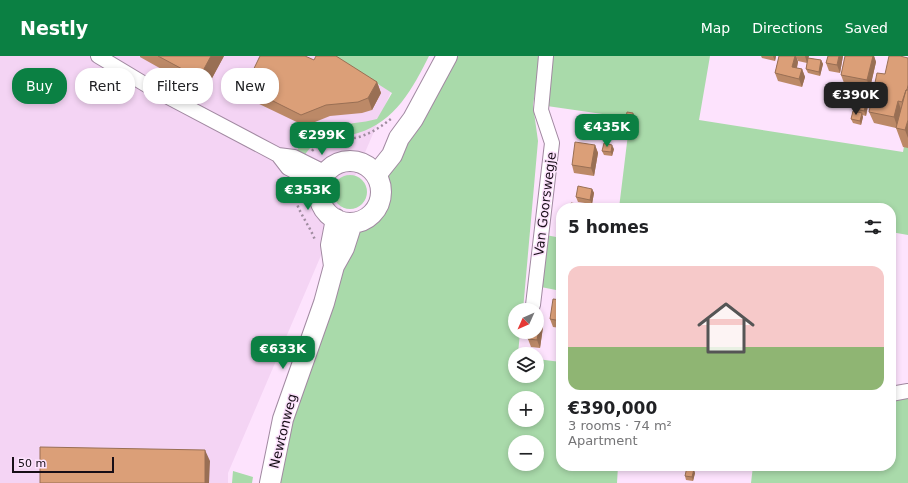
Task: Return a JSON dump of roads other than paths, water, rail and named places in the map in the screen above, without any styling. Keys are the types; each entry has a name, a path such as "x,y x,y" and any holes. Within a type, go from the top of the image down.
{"main road":[{"path":"371,170 381,147 399,138 413,119 447,56"},
{"path":"349,161 371,170 381,185 381,196 378,206 372,215 362,220 344,221 328,213 322,204 320,195 324,179 333,167 349,161"},
{"name":"Newtonweg","path":"270,483 283,419 324,303 334,266 331,245 344,221"}],"street":[{"path":"98,56 153,88 278,155 294,157 324,179"},
{"name":"Van Goorswegje","path":"533,303 552,143 541,110 546,56"},
{"path":"896,393 908,391"}]}
